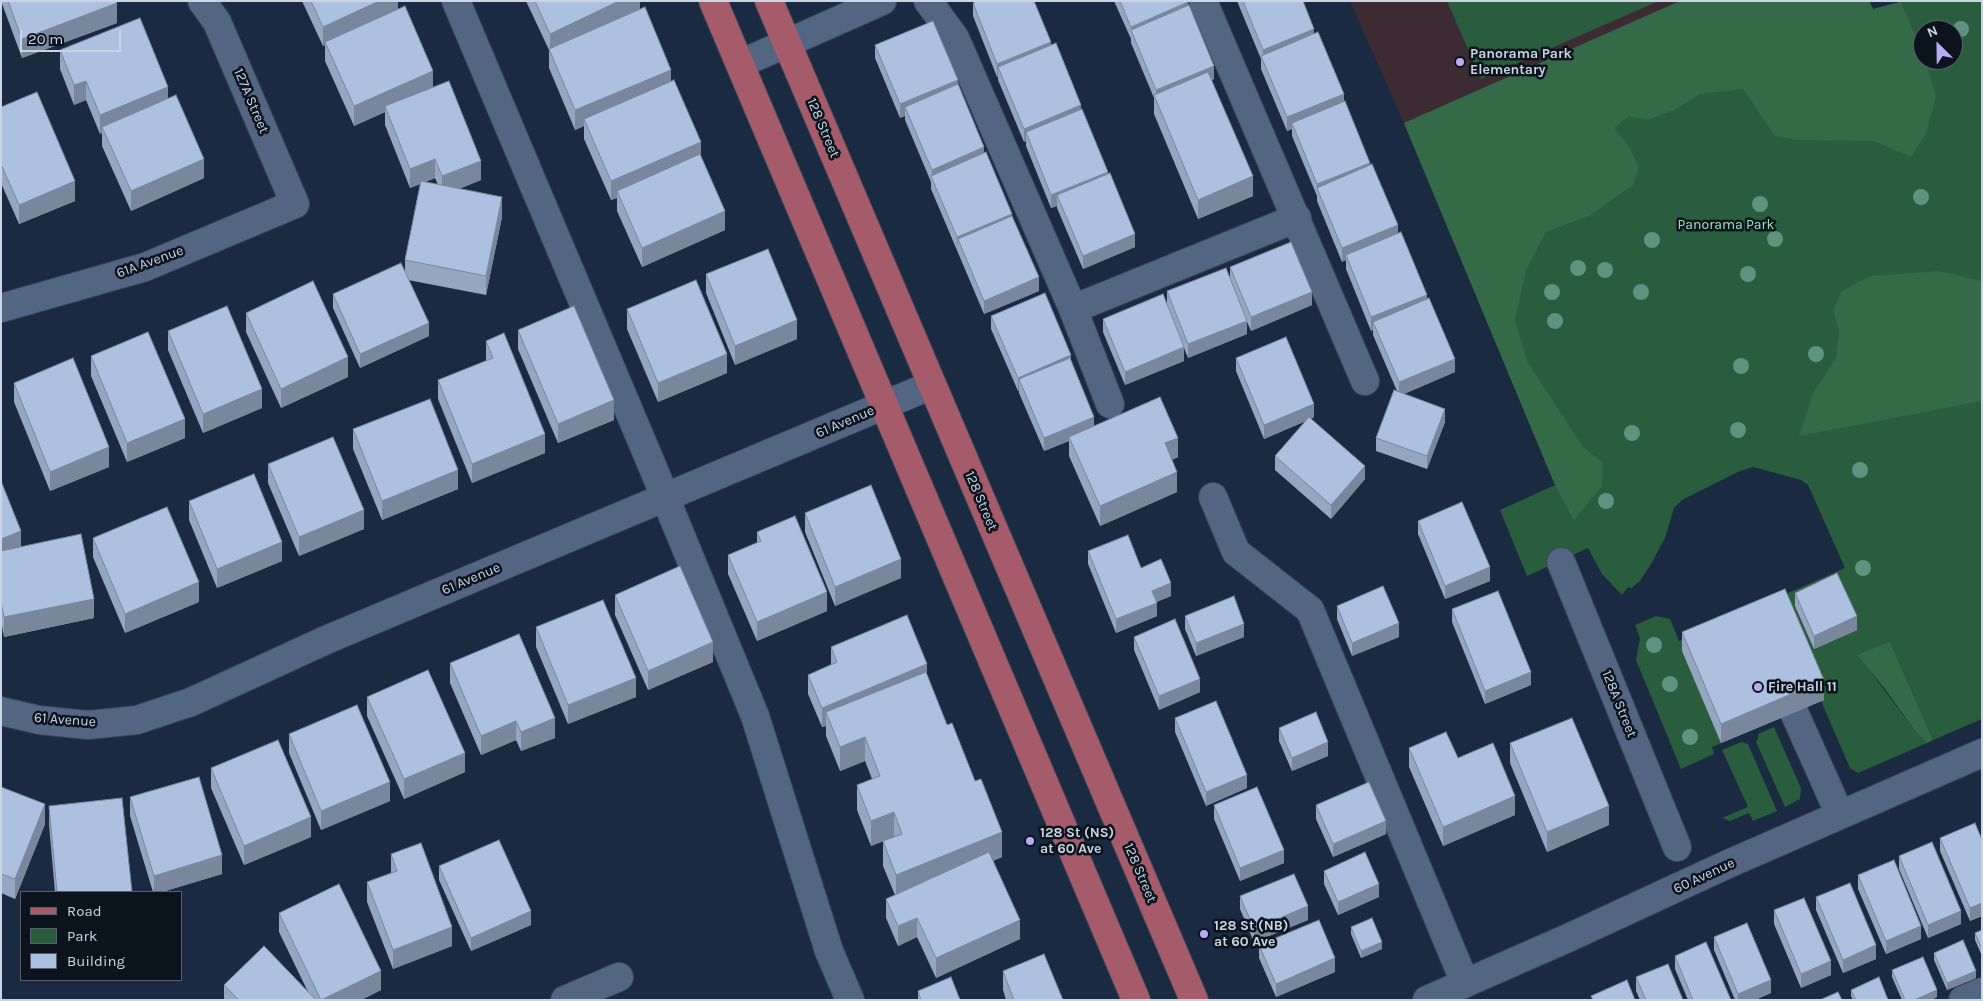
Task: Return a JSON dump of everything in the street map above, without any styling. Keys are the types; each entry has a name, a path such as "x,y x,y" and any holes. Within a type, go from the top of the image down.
{"main road":[{"path":"713,1 1136,1000"},
{"name":"128 Street","path":"769,1 1194,1000"}],"street":[{"name":"127A Street","path":"202,1 217,22 295,204"},
{"path":"456,1 755,716 829,951 850,1000"},
{"path":"740,64 882,1"},
{"path":"928,1 955,38 1073,309 1110,404"},
{"path":"1203,1 1365,381"},
{"name":"61A Avenue","path":"1,308 145,267 295,204"},
{"path":"1073,309 1297,218"},
{"name":"61 Avenue","path":"1,711 38,720 88,725 137,720 190,702 326,640 932,385"},
{"path":"1213,497 1236,552 1310,610 1465,983"},
{"name":"128A Street","path":"1560,562 1677,847"},
{"path":"1794,712 1840,815"},
{"name":"60 Avenue","path":"1427,1000 1840,815 1982,754"},
{"path":"565,1000 619,977"},
{"path":"1963,1000 1982,992"}],"shaded area":[{"name":"Panorama Park Elementary","path":"1350,1 1680,1 1404,123"}],"green space":[{"path":"1447,1 1659,1 1481,79"},
{"name":"Panorama Park","path":"1680,1 1869,1 1873,9 1903,1 1982,1 1982,719 1933,740 1890,641 1858,655 1915,731 1927,743 1858,773 1850,768 1821,701 1712,747 1714,754 1681,769 1636,660 1640,638 1635,625 1656,616 1670,619 1679,641 1845,568 1808,485 1801,480 1753,467 1740,471 1682,500 1674,508 1665,538 1651,564 1640,581 1631,588 1628,587 1622,595 1602,574 1588,548 1527,576 1500,510 1555,485 1404,123"},
{"path":"1680,1 1869,1 1873,9 1901,2 1913,30 1913,70 1928,70 1936,96 1926,134 1911,157 1874,141 1797,140 1775,136 1743,89 1700,94 1674,110 1648,120 1629,116 1614,128 1629,146 1639,167 1633,185 1589,216 1546,232 1526,270 1515,320 1528,363 1583,447 1603,463 1602,486 1574,520 1555,485 1404,123"},
{"path":"1939,271 1982,281 1982,401 1799,436 1813,393 1836,358 1839,331 1833,310 1842,291 1870,276"},
{"path":"1890,641 1933,740 1927,743 1915,731 1885,689 1857,655"},
{"path":"1774,727 1801,788 1800,799 1785,807 1756,742 1758,734"},
{"path":"1741,742 1748,744 1777,811 1753,821 1749,813 1730,821 1722,818 1748,807 1722,750"}],"building":[{"path":"8,1 116,1 117,3 22,39"},
{"path":"311,1 379,1 323,27"},
{"path":"535,1 619,1 550,34"},
{"path":"976,1 1034,1 1051,42 997,64 973,3"},
{"path":"1120,1 1188,1 1188,2 1131,27"},
{"path":"1243,1 1303,1 1314,29 1263,50"},
{"path":"1189,5 1214,66 1156,90 1131,30"},
{"path":"405,6 433,71 354,106 325,42"},
{"path":"645,7 671,70 575,110 549,49"},
{"path":"140,18 168,87 100,115 86,81 74,85 60,50"},
{"path":"933,21 958,80 900,104 875,45"},
{"path":"1318,32 1344,94 1287,117 1261,56"},
{"path":"1056,43 1081,105 1024,129 998,67"},
{"path":"1208,72 1253,176 1198,200 1154,95"},
{"path":"674,80 701,142 611,181 584,119"},
{"path":"449,81 481,161 442,176 435,159 410,169 385,106"},
{"path":"958,84 984,147 932,170 905,107"},
{"path":"37,92 75,181 19,205 1,164 1,107"},
{"path":"176,95 204,159 131,191 102,127"},
{"path":"1345,101 1370,163 1317,184 1292,123"},
{"path":"1082,109 1108,172 1051,195 1026,132"},
{"path":"986,152 1012,214 957,237 931,176"},
{"path":"700,154 725,211 642,248 617,191"},
{"path":"1372,164 1398,225 1342,248 1317,188"},
{"path":"1110,173 1135,234 1083,256 1057,195"},
{"path":"421,181 502,197 486,276 405,260"},
{"path":"1012,216 1039,277 984,301 958,239"},
{"path":"1401,232 1427,295 1371,317 1346,255"},
{"path":"1291,242 1312,292 1251,317 1230,267"},
{"path":"768,249 797,320 735,346 706,274"},
{"path":"401,263 429,323 360,354 333,294"},
{"path":"1226,268 1247,321 1188,344 1167,291"},
{"path":"696,280 727,354 658,383 627,309"},
{"path":"313,281 348,357 281,389 246,313"},
{"path":"1045,293 1071,355 1018,378 991,316"},
{"path":"1163,294 1184,347 1125,372 1103,319"},
{"path":"1429,298 1455,359 1399,382 1373,322"},
{"path":"227,306 262,389 203,414 168,331"},
{"path":"574,306 614,400 558,424 518,330"},
{"path":"148,332 185,419 127,443 91,356"},
{"path":"504,333 545,434 472,464 438,380 493,358 486,341"},
{"path":"1286,337 1314,404 1264,425 1236,358"},
{"path":"73,358 109,447 50,472 14,383"},
{"path":"1070,358 1094,417 1044,438 1019,379"},
{"path":"1394,390 1445,409 1427,456 1376,438"},
{"path":"1160,397 1178,438 1165,443 1177,472 1100,506 1069,437"},
{"path":"430,399 458,470 382,501 353,429"},
{"path":"1309,417 1365,466 1331,505 1275,456"},
{"path":"333,437 364,510 299,537 268,464"},
{"path":"254,474 282,542 217,569 189,501"},
{"path":"1,481 21,531 1,539"},
{"path":"871,485 901,559 835,587 805,513"},
{"path":"1462,502 1490,567 1445,586 1418,521"},
{"path":"167,507 199,582 125,614 93,538"},
{"path":"795,516 827,592 757,622 728,555 761,541 757,532"},
{"path":"81,534 94,599 4,617 1,602 1,551"},
{"path":"1128,535 1141,568 1161,559 1171,583 1152,591 1157,603 1116,619 1088,551"},
{"path":"680,566 713,642 648,671 615,595"},
{"path":"1837,573 1857,616 1814,636 1795,593"},
{"path":"1383,586 1399,623 1352,643 1337,606"},
{"name":"Fire Hall 11","path":"1785,589 1824,680 1721,724 1682,632"},
{"path":"1498,591 1531,672 1485,691 1452,609"},
{"path":"1234,596 1244,624 1196,643 1185,616"},
{"path":"603,600 636,678 568,705 536,627"},
{"path":"907,615 927,664 822,708 808,675 837,662 831,647"},
{"path":"1175,619 1200,679 1159,696 1134,637"},
{"path":"519,634 555,718 521,732 516,721 481,736 450,663"},
{"path":"428,670 465,753 404,779 367,697"},
{"path":"926,672 947,725 952,723 975,781 981,779 1002,832 896,875 883,841 902,834 894,812 871,821 857,785 880,776 865,737 840,747 826,712"},
{"path":"1216,701 1247,775 1206,792 1175,718"},
{"path":"357,705 390,782 321,811 289,734"},
{"path":"1316,712 1328,742 1292,758 1279,728"},
{"path":"1572,718 1609,806 1547,832 1510,743"},
{"path":"1446,732 1458,758 1493,743 1515,796 1443,827 1409,748"},
{"path":"278,740 311,817 244,846 211,768"},
{"path":"199,777 222,855 154,876 130,797"},
{"path":"1369,782 1386,821 1333,844 1316,805"},
{"path":"1,787 45,804 15,879 1,874"},
{"path":"1257,787 1284,850 1240,868 1214,805"},
{"path":"122,798 132,891 57,891 49,806"},
{"path":"1975,823 1982,840 1982,903 1970,908 1940,838"},
{"path":"499,840 531,911 471,938 439,866"},
{"path":"1932,842 1961,911 1928,925 1899,856"},
{"path":"421,843 452,927 393,950 367,882 397,871 391,854"},
{"path":"989,852 1020,920 936,958 917,918 898,926 886,899"},
{"path":"1365,852 1379,884 1338,902 1324,871"},
{"path":"1894,860 1921,926 1886,941 1858,875"},
{"path":"1294,874 1308,906 1254,929 1240,896"},
{"path":"1850,883 1876,945 1843,960 1816,897"},
{"path":"339,884 381,971 321,1000 279,913"},
{"path":"1804,898 1831,961 1801,974 1774,910"},
{"path":"1372,918 1382,942 1361,951 1351,927"},
{"path":"1319,920 1335,958 1276,984 1259,945"},
{"path":"1747,923 1771,980 1738,994 1714,937"},
{"path":"1982,930 1982,949 1975,933"},
{"path":"1963,940 1976,971 1947,983 1934,953"},
{"path":"1706,942 1731,1000 1693,1000 1675,956"},
{"path":"264,946 316,1000 239,1000 224,985"},
{"path":"1044,954 1063,1000 1014,1000 1003,971"},
{"path":"1923,957 1937,990 1914,1000 1905,1000 1892,970"},
{"path":"1668,964 1683,1000 1646,1000 1636,977"},
{"path":"951,977 960,1000 921,1000 918,991"},
{"path":"1879,977 1888,1000 1856,1000 1851,990"},
{"path":"1627,980 1635,1000 1593,1000 1591,996"},
{"path":"1838,992 1842,1000 1820,1000"}],"place":[{"name":"Panorama Park Elementary","path":"1460,62"},
{"name":"Fire Hall 11","path":"1758,687"},
{"name":"128 St (NS) at 60 Ave","path":"1030,841"},
{"name":"128 St (NB) at 60 Ave","path":"1204,934"}]}
